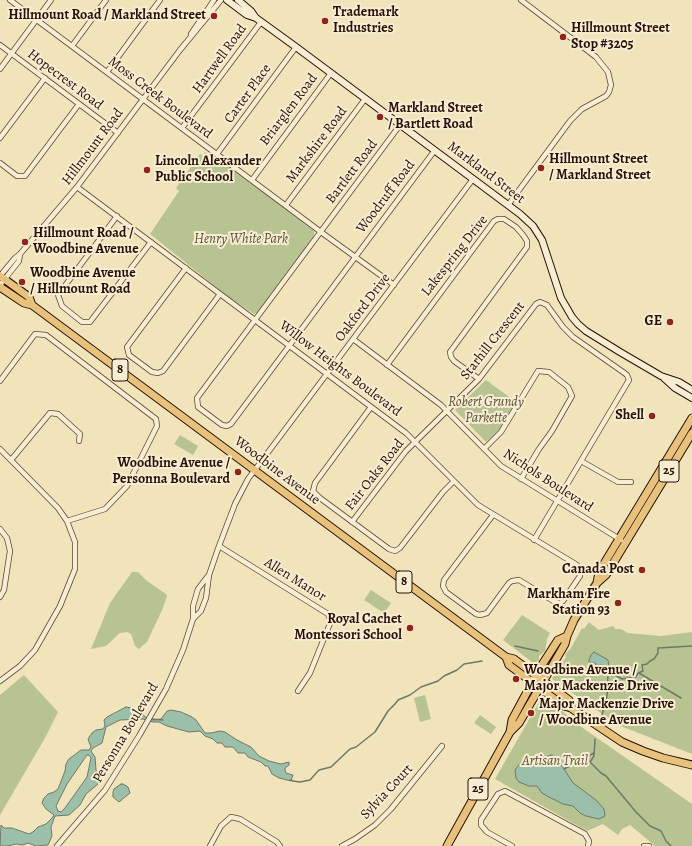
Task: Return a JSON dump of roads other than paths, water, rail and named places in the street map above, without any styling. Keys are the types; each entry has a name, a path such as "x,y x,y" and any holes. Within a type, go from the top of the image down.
{"main road":[{"name":"Woodbine Avenue","path":"1,277 29,297 32,304"},
{"name":"Woodbine Avenue","path":"0,286 24,303 32,304 506,657 514,659 534,679 540,688 564,706 571,708 622,742 663,758 692,765"},
{"name":"25","path":"597,583 599,572 692,418"},
{"name":"25","path":"447,846 510,732 519,724 565,644 574,620 597,583 606,575 692,433"},
{"name":"25","path":"510,732 512,720 534,679 558,640 567,636"},
{"name":"Woodbine Avenue","path":"534,679 543,681 569,700 571,708"}],"street":[{"name":"Moss Creek Boulevard","path":"10,0 394,285"},
{"path":"0,69 51,0"},
{"path":"72,46 106,0"},
{"path":"107,72 160,0"},
{"name":"Hillmount Road","path":"0,286 1,277 19,261 20,254 78,187 180,50 214,0"},
{"name":"Hillmount Road","path":"180,50 221,0"},
{"name":"Markland Street","path":"227,0 296,47 527,220 542,240 561,298 572,316 586,331 662,376 679,382 692,390"},
{"name":"Markland Street","path":"238,0 251,11 258,20"},
{"path":"508,205 570,121 582,109 606,96 611,85 608,72 596,57 521,0"},
{"name":"Hartwell Road","path":"182,128 258,20"},
{"name":"Hopecrest Road","path":"0,45 118,133"},
{"name":"Carter Place","path":"217,154 296,47"},
{"name":"Briarglen Road","path":"252,180 331,73"},
{"path":"0,138 45,78"},
{"name":"Markshire Road","path":"286,205 365,99"},
{"path":"0,163 17,176 25,176 79,104"},
{"name":"Bartlett Road","path":"255,320 400,125"},
{"name":"Woodruff Road","path":"255,320 196,398 198,407 222,425 227,426 231,424 435,150"},
{"name":"Oakford Drive","path":"254,470 473,179"},
{"name":"Willow Heights Boulevard","path":"78,187 290,345 415,441 475,502 493,515 577,565 581,573 566,599 560,603 555,602 522,582 515,580 509,582 487,613 483,615 476,614 446,592 443,583 444,580 493,515"},
{"path":"116,216 58,295 62,306 82,322 90,322 151,242"},
{"name":"Lakespring Drive","path":"387,364 494,221 504,219 516,227 523,235 527,241 527,247 450,352 454,361 479,380"},
{"path":"186,268 127,347 129,355 152,372 158,374 163,371 220,294"},
{"name":"Starhill Crescent","path":"415,441 479,380 536,304 540,302 545,303 571,335 627,375 629,380 534,540"},
{"path":"0,381 35,334 46,335 156,419 158,426 127,486 105,509 67,521"},
{"name":"Nichols Boulevard","path":"353,339 433,399 447,411 499,464 625,543"},
{"path":"484,449 501,432 538,371 549,372 568,387 572,396 552,431 521,479"},
{"name":"Markland Street","path":"662,376 675,388 692,398"},
{"path":"371,407 317,479 313,487 314,491 320,498 392,551 398,550 443,492 454,481"},
{"path":"11,460 50,413 58,414 80,434 79,441"},
{"name":"Fair Oaks Road","path":"352,522 415,441"},
{"path":"0,449 58,508 67,521 75,542 75,569 60,606 35,650 20,666 0,681"},
{"path":"581,461 618,482 631,482"},
{"name":"Personna Boulevard","path":"193,619 201,611 206,598 209,575 235,504 254,470"},
{"path":"0,529 7,538 10,551 4,590 0,597"},
{"name":"Allen Manor","path":"219,546 328,614 331,620 310,673 298,691"},
{"name":"Personna Boulevard","path":"57,846 105,790 166,689 183,650 193,619 193,606 198,589 209,575"},
{"name":"Sylvia Court","path":"342,846 375,825 392,809 442,746"},
{"path":"512,846 487,832 481,825 482,820 498,794 505,791 585,834 589,841 588,846"},
{"path":"210,846 221,826 231,817 240,819 277,842 280,846"},
{"path":"644,846 649,846"}],"waterway":[{"path":"515,646 538,651"},
{"path":"612,675 622,679 636,677 638,673 643,671 642,665 647,664 654,659 658,653 658,648 692,646"},
{"path":"290,780 300,782 310,780 319,770 331,767 350,749 356,747 375,732 388,711 398,700 410,695 421,687 438,681 464,664 482,661"},
{"path":"639,673 681,698"},
{"path":"602,715 607,696 608,674"},
{"path":"151,719 163,720"},
{"path":"595,739 594,756 590,762 606,776 636,812 650,826 661,831 666,841 671,846"},
{"path":"564,769 594,753"}],"place":[{"name":"Hillmount Road / Markland Street","path":"214,16"},
{"name":"Trademark Industries","path":"325,21"},
{"name":"Hillmount Street Stop #3205","path":"563,37"},
{"name":"Markland Street / Bartlett Road","path":"380,117"},
{"name":"Hillmount Street / Markland Street","path":"541,168"},
{"name":"Lincoln Alexander Public School","path":"147,170"},
{"name":"Hillmount Road / Woodbine Avenue","path":"25,242"},
{"name":"Woodbine Avenue / Hillmount Road","path":"22,282"},
{"name":"GE","path":"670,322"},
{"name":"Shell","path":"652,416"},
{"name":"Woodbine Avenue / Personna Boulevard","path":"238,472"},
{"name":"Canada Post","path":"642,570"},
{"name":"Markham Fire Station 93","path":"618,603"},
{"name":"Royal Cachet Montessori School","path":"410,628"},
{"name":"Woodbine Avenue / Major Mackenzie Drive","path":"516,679"},
{"name":"Major Mackenzie Drive / Woodbine Avenue","path":"531,713"}],"park label":[{"name":"Henry White Park","path":"241,240"},
{"name":"Robert Grundy Parkette","path":"486,412"},
{"name":"Artisan Trail","path":"555,762"}]}
